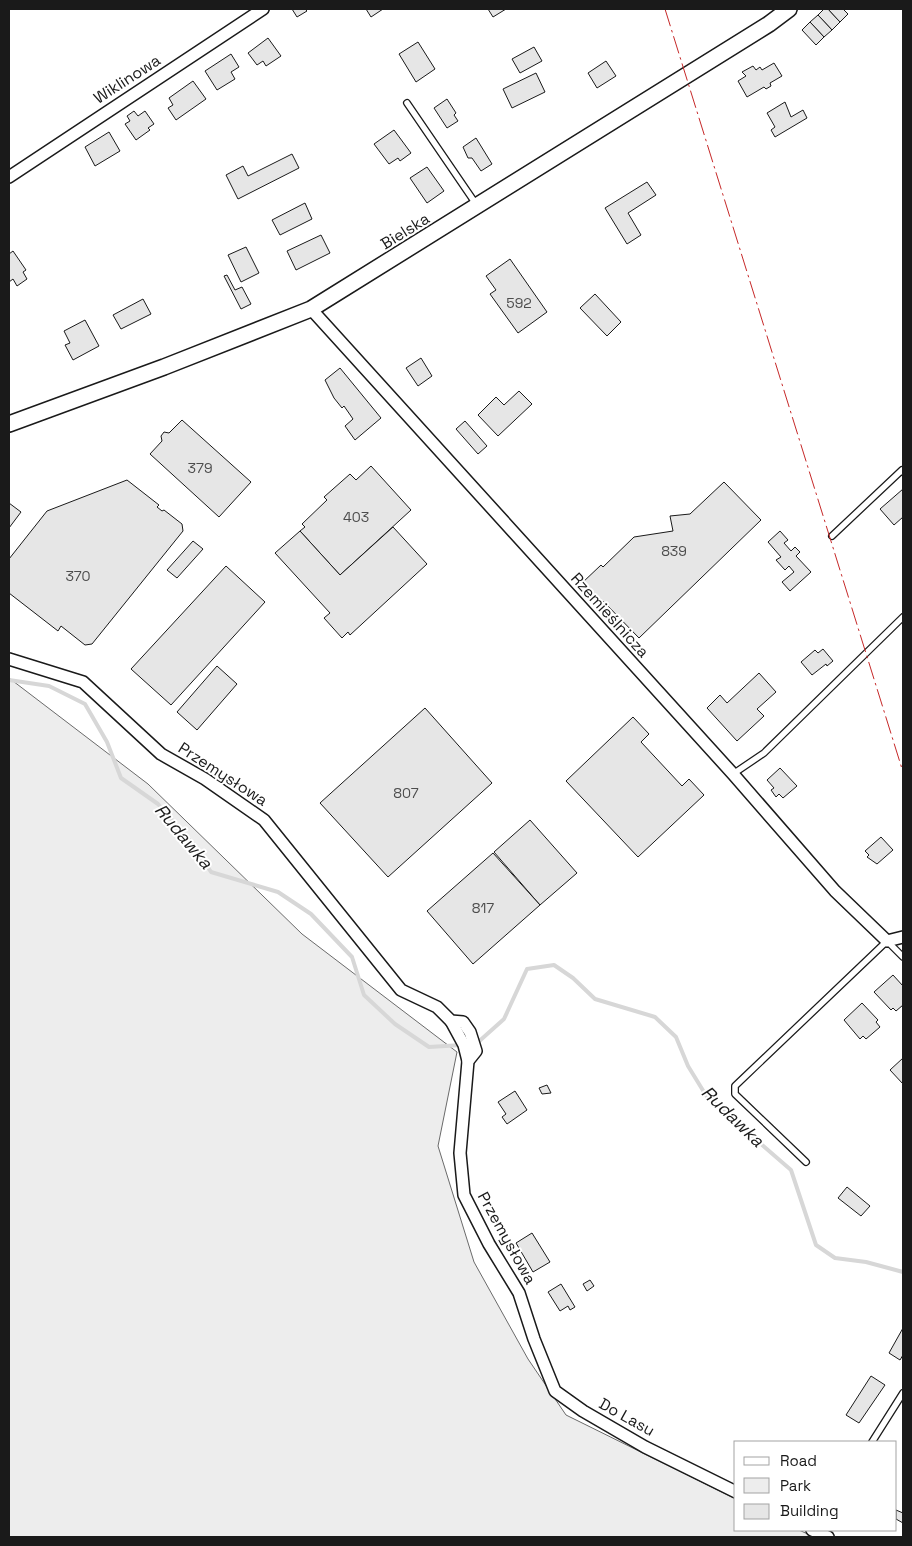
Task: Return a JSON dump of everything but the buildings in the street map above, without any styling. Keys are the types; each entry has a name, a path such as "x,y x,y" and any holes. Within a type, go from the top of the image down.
{"street":[{"name":"Wiklinowa","path":"9,176 263,9"},
{"name":"Bielska","path":"9,424 252,333 311,308 769,24 789,9"},
{"name":"Rzemieślnicza","path":"311,308 733,774 835,891 887,941"},
{"name":"Przemysłowa","path":"9,659 83,682 161,754 205,779 264,820 401,990 437,1007 451,1020 464,1044 468,1061 460,1153 464,1195 489,1244 519,1293 534,1339"},
{"path":"887,941 903,936"},
{"name":"Przemysłowa","path":"451,1020 463,1022 470,1032 476,1051 468,1061"},
{"name":"Do Lasu","path":"534,1339 555,1391 583,1411 645,1447 734,1491"},
{"path":"817,1531 828,1537"}],"lane":[{"path":"407,103 477,206"},
{"path":"832,536 903,471"},
{"path":"733,774 764,753 903,617"},
{"path":"806,1162 735,1094 735,1086 887,941 903,958"},
{"path":"873,1441 903,1392"}],"green space":[{"path":"9,678 148,784 302,934 457,1052 438,1146 474,1262 528,1359 566,1415 734,1498 734,1531 801,1531 814,1537 9,1537"}],"waterway":[{"name":"Rudawka","path":"9,680 49,686 85,704 107,742 121,778 158,804 193,844 211,872 278,892 311,914 352,957 364,995 395,1024 429,1047 462,1045"},
{"name":"Rudawka","path":"476,1044 504,1019 527,969 554,965 573,978 595,999 655,1017 676,1037 688,1066 707,1097 791,1170 816,1245 835,1258 866,1262 903,1272"}],"power":[{"path":"665,9 903,772"}]}
